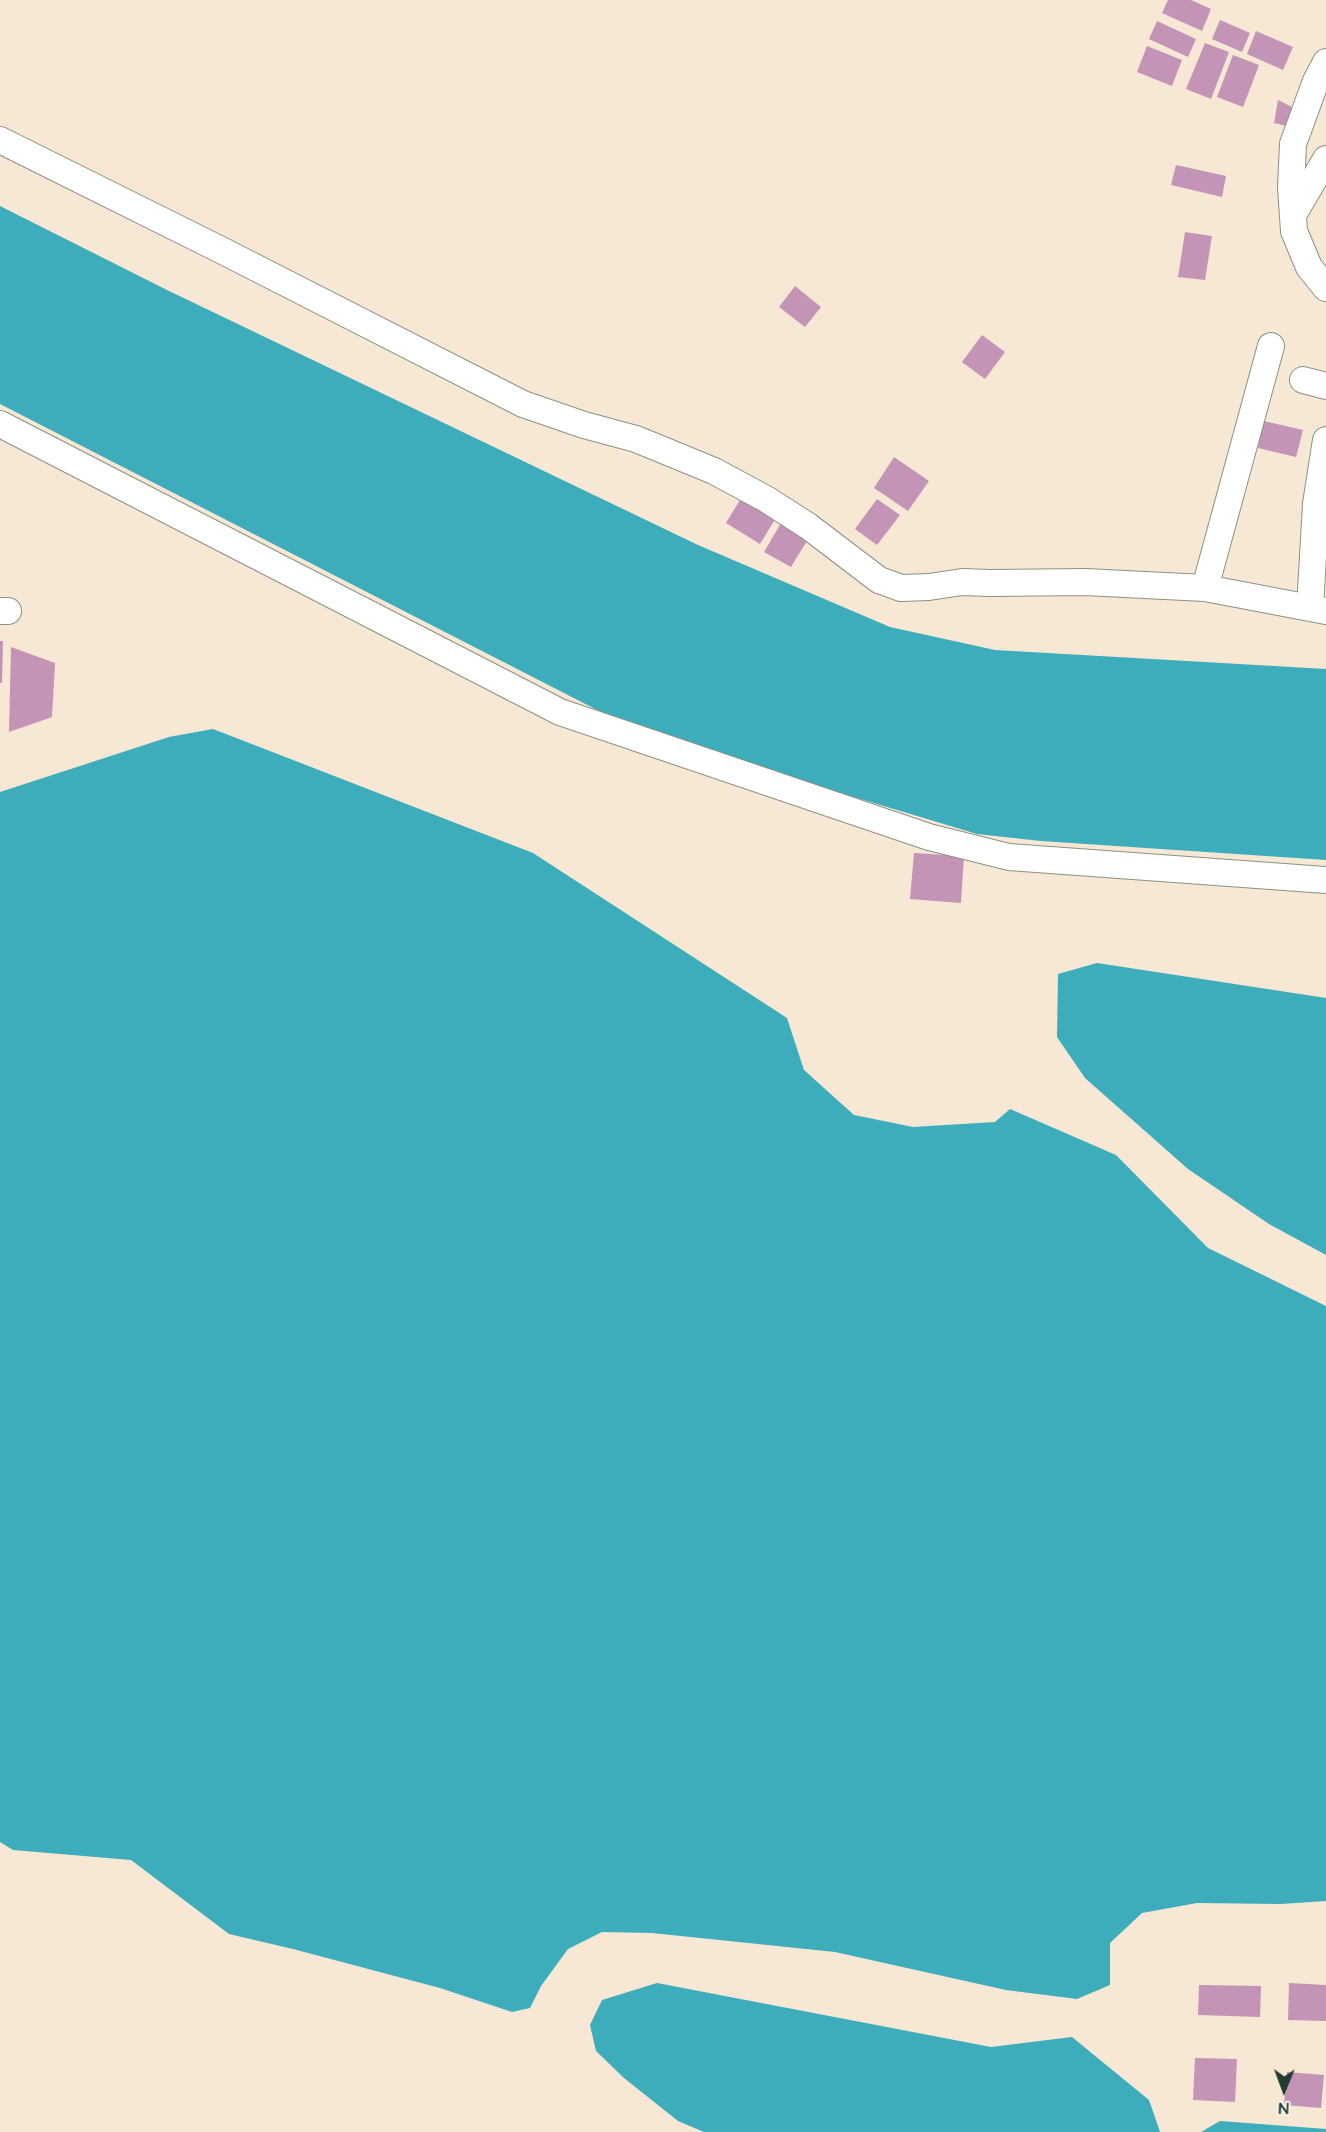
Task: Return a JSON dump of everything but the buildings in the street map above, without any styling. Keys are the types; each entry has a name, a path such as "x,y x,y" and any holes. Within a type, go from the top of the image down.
{"street":[{"path":"1326,62 1316,81 1293,144 1291,187 1294,231 1309,267 1326,288"},
{"path":"0,140 522,404 584,425 636,439 714,471 766,499 808,526 879,580 901,588 962,582 1085,582 1204,588 1318,609 1316,504 1326,440"},
{"path":"1293,215 1326,159"},
{"path":"1204,588 1272,346"},
{"path":"0,424 560,712 929,837 1009,857 1326,880"}],"water":[{"path":"0,206 167,290 698,545 890,627 995,650 1326,669 1326,860 1041,841 977,834 754,767 603,713 0,404"},
{"path":"213,729 533,853 787,1018 804,1070 854,1115 913,1127 995,1122 1010,1109 1116,1155 1208,1248 1326,1306 1326,1901 1281,1904 1197,1903 1142,1913 1110,1943 1110,1985 1077,1999 1006,1990 835,1952 652,1933 602,1932 568,1949 541,1986 530,2008 512,2012 440,1988 229,1934 131,1860 13,1850 0,1842 0,792 169,737"},
{"path":"1097,963 1326,998 1326,1255 1269,1224 1188,1169 1085,1078 1057,1037 1058,974"},
{"path":"657,1983 991,2047 1072,2037 1149,2100 1160,2132 704,2132 678,2121 624,2078 596,2051 590,2025 602,2000"},
{"path":"1220,2121 1326,2129 1326,2132 1201,2132"}]}
